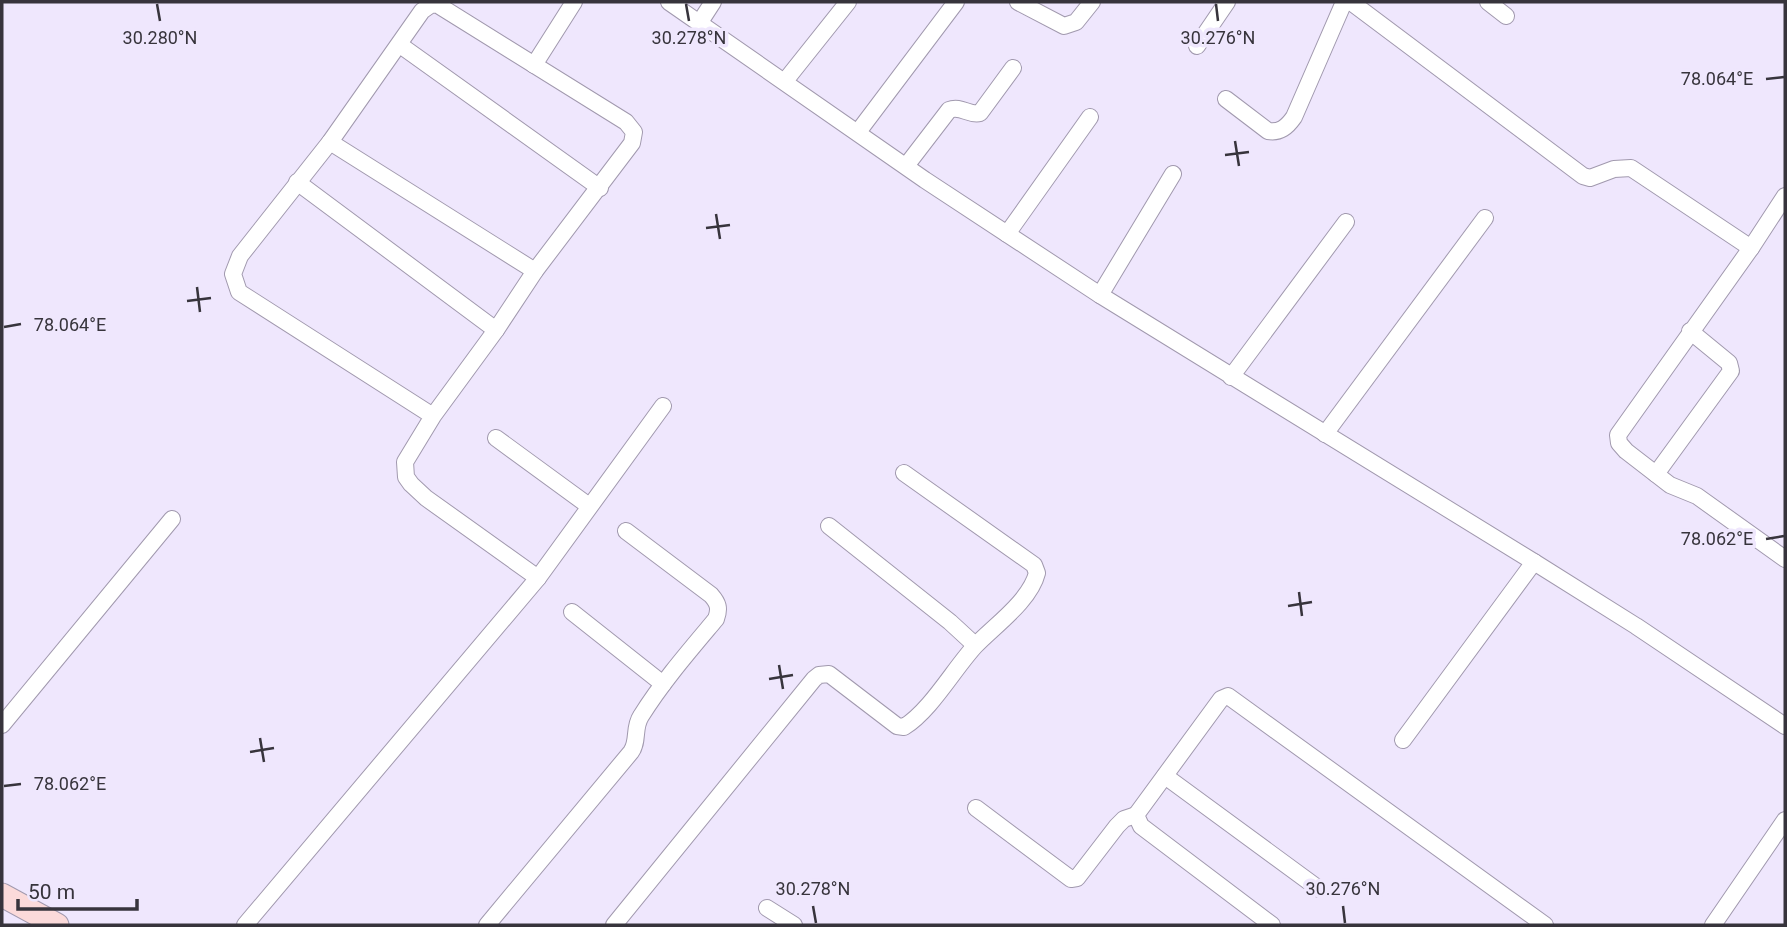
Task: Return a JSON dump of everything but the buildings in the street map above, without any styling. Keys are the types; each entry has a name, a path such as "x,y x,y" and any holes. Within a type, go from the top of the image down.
{"main road":[{"path":"2,895 57,925"}],"street":[{"path":"534,65 574,2"},
{"path":"669,2 906,166 1100,295 1636,626 1785,726"},
{"path":"700,22 713,2"},
{"path":"785,81 848,2"},
{"path":"858,132 956,2"},
{"path":"1018,2 1064,26 1076,22 1092,2"},
{"path":"1197,46 1227,2"},
{"path":"1226,99 1268,131 1284,128 1294,117 1343,2"},
{"path":"1352,2 1583,176 1597,177 1614,169 1631,168 1751,248"},
{"path":"1488,2 1506,16"},
{"path":"433,416 239,292 233,274 236,263 330,142 422,11 435,4 631,126 634,137 600,188 535,271 433,416 405,462 411,485 538,578"},
{"path":"400,45 600,188"},
{"path":"906,166 949,110 958,108 973,114 980,113 1013,68"},
{"path":"1007,234 1090,117"},
{"path":"330,142 535,271"},
{"path":"1100,295 1173,174"},
{"path":"297,183 496,330"},
{"path":"1785,195 1751,248 1618,435 1619,443 1626,451 1675,489 1697,496 1785,559"},
{"path":"1325,434 1485,218"},
{"path":"1231,377 1346,222"},
{"path":"1656,474 1731,371 1729,363 1690,331"},
{"path":"245,925 538,578 663,406"},
{"path":"496,438 589,506"},
{"path":"614,925 819,675 829,674 897,726 904,727 922,710 975,645 1022,598 1037,577 1037,569 904,473"},
{"path":"2,726 172,519"},
{"path":"829,526 975,645"},
{"path":"487,925 631,752 637,741 638,721 663,684 716,619 719,606 710,595 626,531"},
{"path":"1403,740 1534,562"},
{"path":"572,612 663,684"},
{"path":"976,808 1071,879 1077,878 1124,819 1136,815 1221,699 1230,696 1545,925"},
{"path":"1165,776 1319,889"},
{"path":"1136,815 1141,826 1272,925"},
{"path":"1713,925 1779,846 1785,820"},
{"path":"768,908 794,925"}]}
